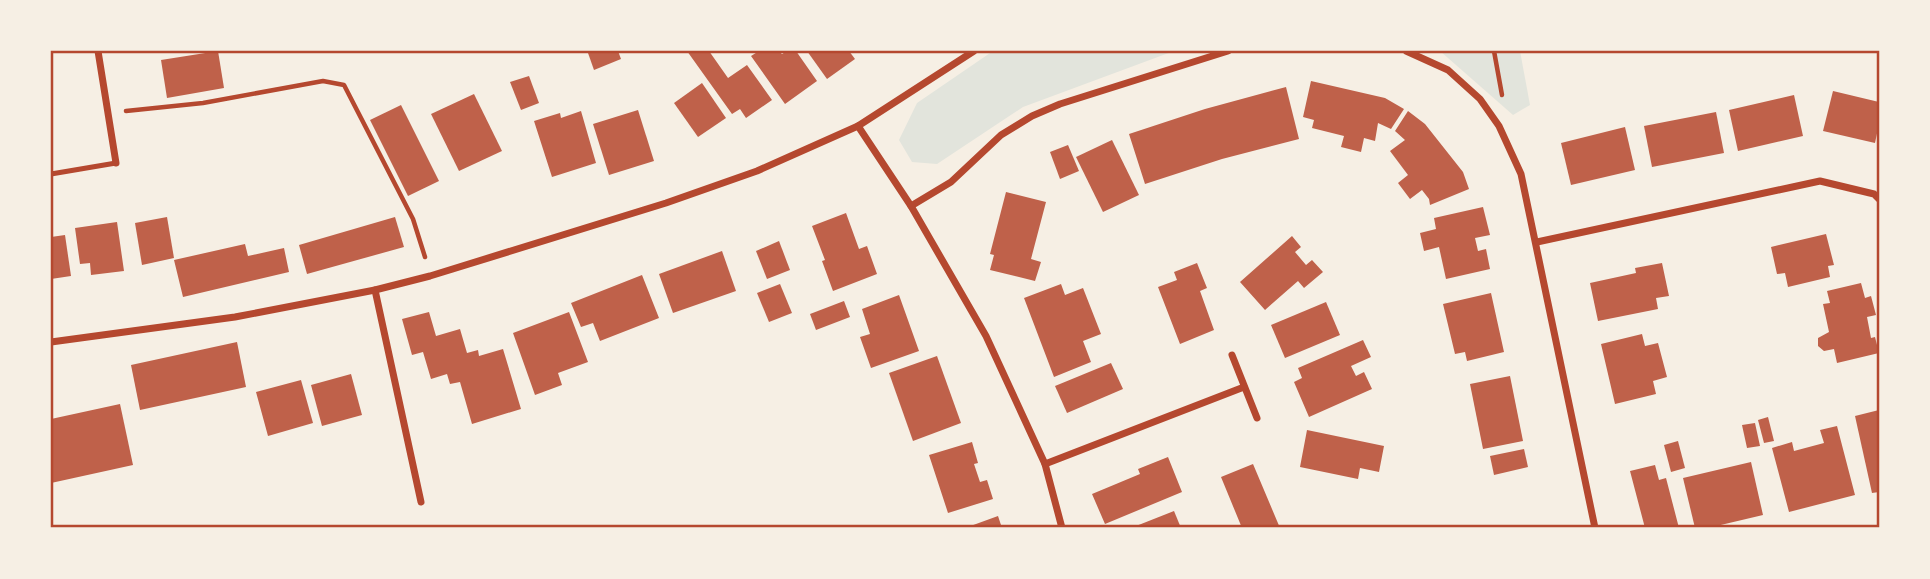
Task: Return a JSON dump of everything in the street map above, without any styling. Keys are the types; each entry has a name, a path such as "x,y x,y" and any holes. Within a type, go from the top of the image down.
{"street":[{"path":"98,51 116,163"},
{"path":"51,342 235,317 375,290 430,276 666,203 757,171 858,126 974,51"},
{"path":"911,206 951,182 1001,135 1032,116 1060,104 1228,51"},
{"path":"1406,51 1448,71 1480,99 1499,126 1521,174 1595,528"},
{"path":"858,126 911,206 986,336 1045,464 1062,528"},
{"path":"1537,242 1820,181 1874,194 1879,199"},
{"path":"375,290 421,502"},
{"path":"1232,355 1257,418"},
{"path":"1045,464 1244,387"}],"lane":[{"path":"51,174 116,163"}],"path":[{"path":"1494,51 1505,110 1499,126"},
{"path":"108,113 203,103 323,81 344,85 413,219 424,254"}],"shaded area":[{"path":"993,51 1174,51 1023,107 937,164 912,162 899,140 917,103"},
{"path":"1440,51 1520,51 1530,105 1513,115"}],"building":[{"path":"218,51 224,88 167,98 161,60"},
{"path":"618,51 621,59 594,70 588,53"},
{"path":"687,51 709,51 728,78 747,65 772,100 746,118 740,109 732,114"},
{"path":"759,51 779,51 782,54 796,51 817,81 785,104 751,56"},
{"path":"807,51 849,51 855,59 827,79"},
{"path":"529,76 539,103 521,110 510,82"},
{"path":"1311,81 1385,98 1404,109 1391,129 1378,123 1375,141 1364,138 1361,152 1341,147 1344,136 1312,128 1314,120 1303,117"},
{"path":"702,83 726,118 698,137 674,103"},
{"path":"1286,87 1299,139 1222,159 1145,184 1129,134 1205,109"},
{"path":"1833,91 1879,102 1879,124 1875,143 1823,131"},
{"path":"474,94 502,151 459,171 431,114"},
{"path":"1794,95 1803,136 1738,151 1729,110"},
{"path":"401,105 439,181 408,196 370,120"},
{"path":"638,110 654,161 609,175 593,124"},
{"path":"581,111 596,163 552,177 534,121 560,113 561,118"},
{"path":"1408,111 1425,124 1463,172 1469,189 1430,205 1422,190 1410,199 1398,183 1408,175 1390,151 1405,140 1395,131"},
{"path":"1716,112 1724,153 1652,167 1644,126"},
{"path":"1625,127 1635,170 1571,185 1561,143"},
{"path":"1112,140 1139,195 1103,212 1076,157"},
{"path":"1068,145 1079,171 1060,179 1050,152"},
{"path":"1006,192 1046,202 1031,259 1041,262 1035,281 990,270 994,255 990,254"},
{"path":"1483,207 1490,235 1475,238 1478,251 1486,249 1490,269 1446,279 1439,247 1424,251 1420,233 1436,229 1434,218"},
{"path":"846,213 859,249 867,246 877,274 833,291 812,226"},
{"path":"167,217 174,258 142,265 135,223"},
{"path":"395,217 404,247 307,274 299,245"},
{"path":"117,222 124,271 91,275 90,263 80,264 75,228"},
{"path":"1826,234 1834,265 1828,266 1830,277 1788,287 1785,273 1777,274 1771,247"},
{"path":"65,235 71,276 51,279 51,237"},
{"path":"1292,236 1301,247 1295,252 1306,265 1312,260 1323,272 1304,288 1298,281 1265,310 1240,282"},
{"path":"779,241 790,270 767,279 756,251"},
{"path":"245,244 248,256 284,248 289,272 183,297 174,260"},
{"path":"722,251 736,291 673,313 659,274"},
{"path":"1197,263 1207,288 1200,291 1214,330 1180,344 1158,287 1177,280 1174,272"},
{"path":"1662,263 1669,296 1656,298 1658,309 1598,321 1590,283 1636,273 1635,268"},
{"path":"642,275 659,318 600,341 593,323 581,327 571,303"},
{"path":"1861,283 1865,298 1871,296 1876,315 1867,317 1871,338 1875,337 1879,353 1837,363 1834,349 1824,351 1818,346 1818,338 1829,332 1823,304 1830,303 1827,291"},
{"path":"780,284 792,313 769,322 757,293"},
{"path":"1061,284 1065,295 1083,288 1101,334 1083,341 1091,362 1054,377 1024,298"},
{"path":"1491,293 1504,352 1467,361 1465,352 1455,354 1443,304"},
{"path":"899,295 919,351 871,368 860,337 870,334 862,309"},
{"path":"844,301 850,317 816,330 810,314"},
{"path":"1326,302 1340,335 1285,358 1271,325"},
{"path":"429,312 436,336 460,329 467,353 478,350 479,356 503,349 521,409 472,424 460,382 450,384 447,374 431,379 423,352 412,355 402,319"},
{"path":"569,312 588,362 558,373 562,385 535,395 513,333"},
{"path":"1642,334 1645,346 1658,343 1667,377 1653,381 1656,394 1615,404 1601,344"},
{"path":"1363,340 1371,357 1351,366 1356,376 1364,372 1372,389 1309,417 1294,382 1302,378 1298,368"},
{"path":"237,342 246,387 140,410 131,365"},
{"path":"937,356 961,423 913,441 889,373"},
{"path":"1111,363 1123,389 1067,413 1055,386"},
{"path":"351,374 362,415 322,426 311,385"},
{"path":"1510,376 1523,441 1483,449 1470,384"},
{"path":"301,380 313,423 268,436 256,392"},
{"path":"120,404 133,465 51,483 51,419"},
{"path":"1879,410 1879,492 1872,493 1855,416"},
{"path":"1768,417 1774,441 1764,443 1758,420"},
{"path":"1755,423 1760,446 1747,448 1742,425"},
{"path":"1837,426 1855,495 1789,512 1772,448 1792,442 1794,451 1824,443 1820,430"},
{"path":"1307,430 1384,446 1379,472 1360,468 1358,479 1300,467"},
{"path":"1678,441 1685,468 1671,472 1664,445"},
{"path":"972,442 978,463 974,464 980,482 987,480 993,499 948,513 929,455"},
{"path":"1524,449 1528,467 1494,475 1490,456"},
{"path":"1168,457 1182,492 1105,524 1092,494 1140,474 1138,469"},
{"path":"1751,462 1763,515 1708,528 1695,528 1683,478"},
{"path":"1253,464 1280,528 1242,528 1221,477"},
{"path":"1655,465 1659,480 1666,478 1679,528 1645,528 1630,471"},
{"path":"1174,511 1181,528 1131,528"},
{"path":"998,516 1002,528 965,528"}]}
